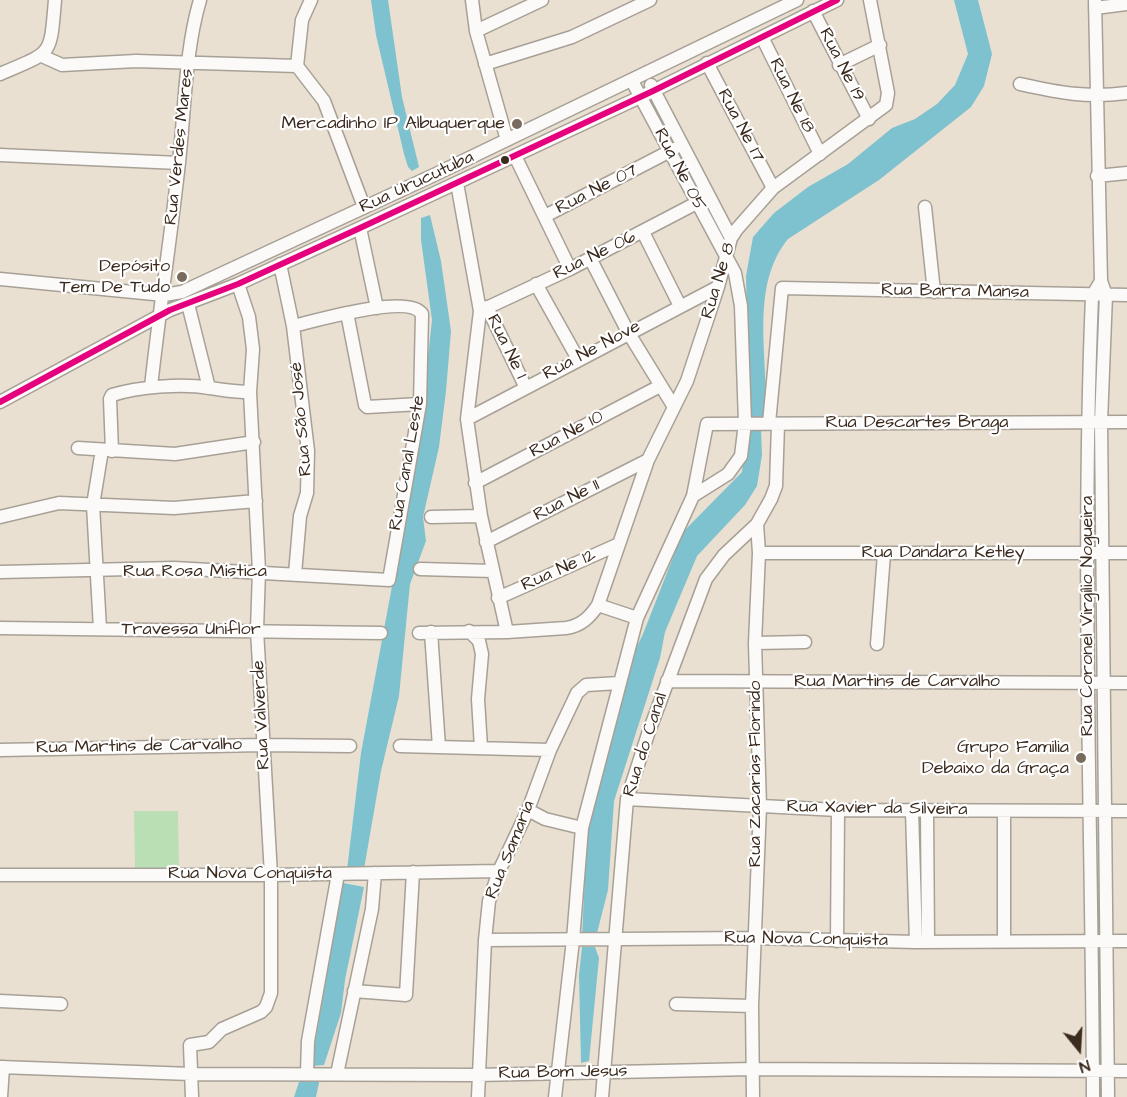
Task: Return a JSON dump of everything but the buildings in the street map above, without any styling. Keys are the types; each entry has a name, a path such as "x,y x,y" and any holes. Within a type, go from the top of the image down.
{"street":[{"path":"0,74 42,56 51,43 55,0"},
{"name":"Rua Verdes Mares","path":"159,316 164,295 179,163 190,63 190,36 200,0"},
{"path":"311,0 302,20 297,66 316,89 330,116 364,207"},
{"path":"472,0 476,31 507,140"},
{"path":"476,31 542,0"},
{"path":"485,64 572,37 650,0"},
{"name":"Rua Urucutuba","path":"164,295 205,283 632,81 797,0"},
{"name":"Rua Urucutuba","path":"0,402 159,316 238,284 515,156 837,0"},
{"name":"Rua Ne 8","path":"595,610 648,460 687,381 718,287 731,238 747,215 773,188 886,105 888,100 880,45 870,0"},
{"path":"1095,4 1127,4"},
{"name":"Rua Coronel Virgílio Nogueira","path":"1093,1097 1104,812 1101,423 1106,295 1101,282 1095,97 1095,4"},
{"name":"Rua Ne 19","path":"813,11 869,119"},
{"name":"Rua Ne 18","path":"762,38 820,154"},
{"path":"839,65 880,45"},
{"path":"42,56 62,65 136,61 297,66"},
{"name":"Rua Ne 17","path":"707,63 773,188"},
{"name":"Rua Ne 05","path":"646,74 680,145 726,259 735,273 741,306 745,423 739,463 728,474 693,496"},
{"name":"Rua Ne 05","path":"632,81 669,152 731,238"},
{"path":"1020,84 1066,95 1095,97 1127,93"},
{"name":"Rua Ne 07","path":"545,216 680,145"},
{"path":"0,155 179,163"},
{"path":"515,156 570,269"},
{"path":"1097,176 1127,173"},
{"path":"457,183 484,309 467,418 481,516 507,632"},
{"name":"Rua Ne 06","path":"484,309 570,269 703,201"},
{"path":"925,207 934,292"},
{"path":"293,326 377,308 360,228"},
{"path":"643,232 681,306"},
{"path":"590,258 628,332 674,407"},
{"name":"Rua São José","path":"280,264 293,326 308,451 307,493 300,516 295,574"},
{"path":"0,279 164,295"},
{"path":"1092,296 1101,282"},
{"name":"Rua Valverde","path":"192,1097 190,1045 209,1042 222,1029 261,1012 270,1000 271,875 257,630 259,572 250,392 252,334 238,284"},
{"path":"536,284 578,359"},
{"name":"Rua Ne Nove","path":"467,418 718,287"},
{"name":"Rua Barra Mansa","path":"782,288 1127,295"},
{"name":"Rua do Canal","path":"602,1097 627,799 667,681 706,579 724,555 758,524 776,486 774,424 782,288"},
{"name":"Rua Coronel Virgílio Nogueira","path":"1092,296 1087,423 1088,812 1099,941 1108,1097"},
{"path":"188,304 209,387"},
{"name":"Rua Canal Leste","path":"377,308 412,307 420,310 423,318 420,404 389,580"},
{"name":"Rua Ne 1","path":"484,309 525,386"},
{"path":"347,313 365,405 367,407 420,404"},
{"path":"151,387 159,316"},
{"path":"0,392 26,387"},
{"path":"100,629 99,572 93,505 107,451 112,395 151,387 209,387 225,393 250,392"},
{"name":"Rua Ne 10","path":"475,483 660,387"},
{"name":"Rua Descartes Braga","path":"693,496 706,424 1127,422"},
{"path":"78,448 175,454 254,442"},
{"name":"Rua Ne 11","path":"486,542 648,460"},
{"path":"555,1097 573,939 582,828 637,618 693,496"},
{"path":"0,517 42,505 59,503 174,508 256,501"},
{"path":"431,517 481,516"},
{"name":"Rua Zacarias Florindo","path":"753,1097 752,1006 760,806 755,643 758,524"},
{"name":"Rua Ne 12","path":"498,598 620,544"},
{"name":"Rua Dandara Ketley","path":"759,553 1127,553"},
{"path":"877,644 884,554"},
{"name":"Rua Rosa Mística","path":"0,572 99,572 174,568 389,580"},
{"path":"420,569 493,571"},
{"path":"418,633 507,632 575,627 595,610 637,618"},
{"name":"Travessa Uniflor","path":"0,627 381,633"},
{"path":"470,631 479,641 482,654 478,699 481,748"},
{"path":"432,632 439,747"},
{"path":"755,643 805,642"},
{"name":"Rua Martins de Carvalho","path":"667,681 1127,683"},
{"name":"Rua Samaria","path":"478,1097 477,1075 485,940 489,901 499,871 528,810 550,750 579,689 586,685 619,682"},
{"name":"Rua Martins de Carvalho","path":"0,750 263,745 350,746"},
{"path":"400,746 550,750"},
{"name":"Rua Xavier da Silveira","path":"627,799 838,810 1127,811"},
{"path":"528,810 545,819 582,828"},
{"path":"837,941 838,810"},
{"path":"912,811 914,877 922,942"},
{"path":"922,942 928,877 927,811"},
{"path":"1004,812 1004,941"},
{"name":"Rua Nova Conquista","path":"0,875 271,875 499,871"},
{"path":"354,991 406,995 413,872"},
{"path":"337,1074 372,909 375,873"},
{"path":"307,1073 308,1041 339,874"},
{"path":"914,877 928,877"},
{"name":"Rua Nova Conquista","path":"485,940 754,938 922,942 1127,941"},
{"path":"0,1001 61,1004"},
{"path":"676,1004 752,1006"},
{"path":"0,1097 1,1067"},
{"name":"Rua Bom Jesus","path":"1,1067 191,1074 477,1075 752,1069 1093,1069 1127,1071"}],"green space":[{"path":"134,811 178,811 179,870 135,870"}],"water":[{"path":"371,0 388,0 402,97 419,167 412,171 408,167 404,154 376,35"},
{"path":"954,0 978,0 992,54 984,86 971,107 879,180 788,239 776,257 765,297 766,406 762,419 749,419 746,276 753,237 774,213 808,187 848,164 892,128 915,119 937,104 955,85 968,54"},
{"path":"430,215 441,261 451,331 439,447 423,517 426,541 410,584 399,696 381,771 364,869 347,870 361,753 395,570 429,348 432,320 421,240 421,218"},
{"path":"747,428 761,428 762,455 757,486 745,505 697,556 665,632 660,658 614,801 608,890 596,937 582,937 587,833 630,661 683,532 742,472"},
{"path":"343,883 364,887 345,980 341,1013 324,1065 311,1066"},
{"path":"582,947 595,947 599,958 589,1061 581,1063 579,975"},
{"path":"320,1078 316,1097 294,1097 300,1079"}],"transit line":[{"path":"0,402 170,310 238,284 360,228 653,91 837,0"}],"place":[{"name":"Mercadinho IP Albuquerque","path":"517,124"},
{"name":"Depósito Tem De Tudo","path":"182,277"},
{"name":"Grupo Familia Debaixo da Graça","path":"1081,758"}]}
